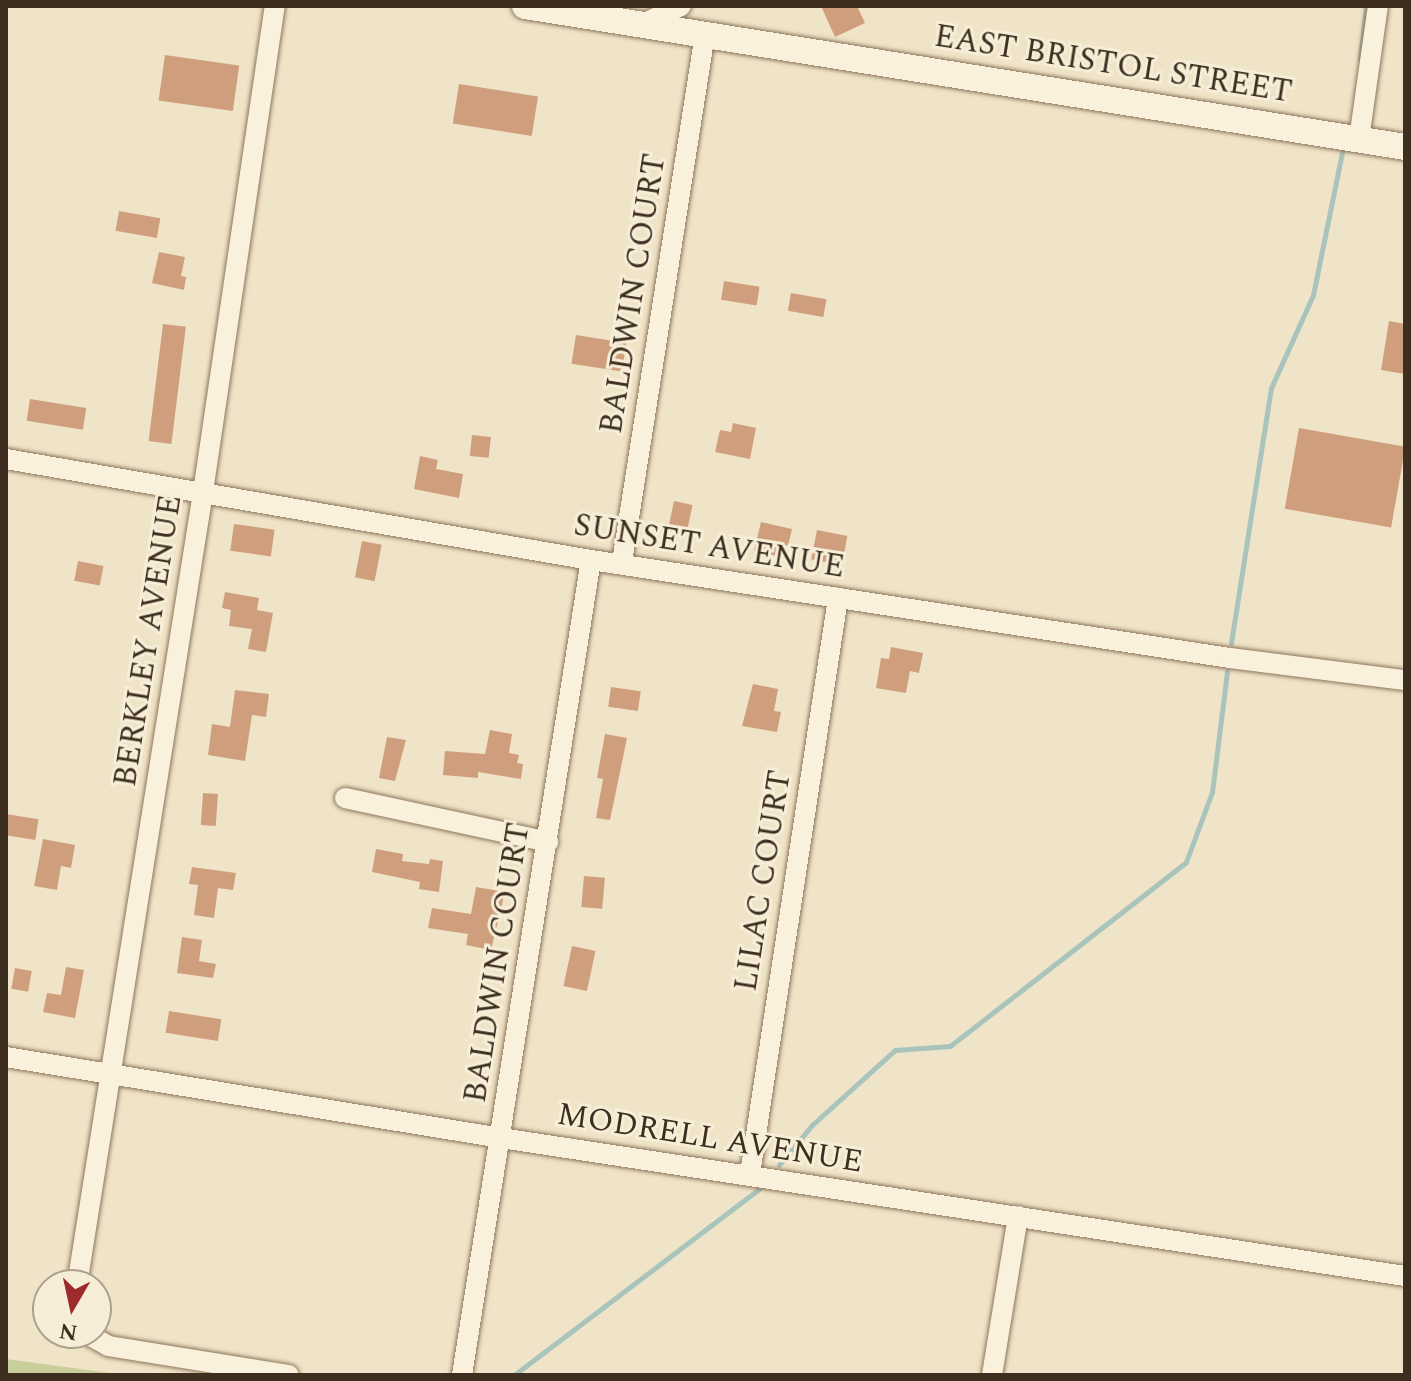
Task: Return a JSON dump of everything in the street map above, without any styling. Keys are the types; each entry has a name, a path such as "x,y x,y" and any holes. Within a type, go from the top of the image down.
{"main road":[{"name":"EAST BRISTOL STREET","path":"525,6 1405,147"}],"street":[{"name":"BERKLEY AVENUE","path":"80,1269 203,492 275,6"},
{"path":"640,25 681,6"},
{"path":"1359,139 1378,6"},
{"name":"BALDWIN COURT","path":"622,562 705,34"},
{"name":"SUNSET AVENUE","path":"6,459 591,560 622,562 838,598 1405,680"},
{"name":"BALDWIN COURT","path":"462,1375 591,560"},
{"name":"LILAC COURT","path":"750,1174 838,598"},
{"path":"345,798 548,842"},
{"name":"MODRELL AVENUE","path":"6,1057 501,1138 1405,1276"},
{"path":"992,1375 1018,1216"},
{"path":"112,1347 289,1375"}],"green space":[{"path":"6,1359 125,1375 6,1375"}],"building":[{"path":"821,6 857,6 865,23 835,37"},
{"path":"165,55 239,65 233,111 159,101"},
{"path":"459,84 538,97 532,136 453,124"},
{"path":"119,211 160,218 157,238 116,231"},
{"path":"159,252 185,257 181,276 186,277 184,290 152,283"},
{"path":"724,281 760,287 757,305 721,300"},
{"path":"791,293 826,299 823,317 788,311"},
{"path":"1389,321 1405,324 1405,374 1381,370"},
{"path":"163,324 186,327 171,444 149,441"},
{"path":"576,335 626,343 622,372 571,364"},
{"path":"30,399 86,408 83,430 27,421"},
{"path":"733,423 756,428 750,459 715,452 720,430 731,432"},
{"path":"1299,428 1405,447 1391,528 1285,509"},
{"path":"472,435 491,437 489,458 470,456"},
{"path":"420,456 438,460 436,469 463,474 459,498 414,489"},
{"path":"674,501 693,505 686,535 668,531"},
{"path":"761,522 792,529 788,546 780,544 777,556 754,551"},
{"path":"234,524 275,530 271,556 230,551"},
{"path":"817,530 847,536 842,565 811,559"},
{"path":"362,541 382,545 375,581 355,577"},
{"path":"78,561 104,566 100,586 74,581"},
{"path":"225,592 259,598 257,610 273,613 266,652 248,649 252,629 229,626 231,610 222,608"},
{"path":"891,647 923,653 919,673 910,671 906,693 876,688 881,658 889,659"},
{"path":"753,684 778,689 774,711 781,712 777,732 742,726"},
{"path":"611,687 641,691 638,711 608,707"},
{"path":"235,690 269,694 266,717 252,715 245,761 208,755 212,724 230,727"},
{"path":"490,730 512,734 509,753 519,755 517,763 523,764 521,779 478,772 478,778 443,775 445,751 485,754"},
{"path":"605,734 627,738 610,820 596,818 603,779 597,778"},
{"path":"387,737 406,740 395,781 379,778"},
{"path":"203,793 218,794 216,826 201,825"},
{"path":"6,814 39,819 35,840 6,835"},
{"path":"43,839 75,845 71,868 61,866 57,890 34,886"},
{"path":"376,849 403,854 402,861 429,864 430,859 443,861 439,892 419,889 420,882 372,872"},
{"path":"192,867 236,873 233,890 218,888 214,918 194,915 198,885 189,884"},
{"path":"584,876 605,878 602,909 581,907"},
{"path":"476,887 505,892 491,950 466,945 468,934 428,928 432,908 471,914"},
{"path":"182,937 202,940 199,961 216,964 213,978 177,973"},
{"path":"572,946 595,951 587,991 563,986"},
{"path":"66,967 84,970 75,1018 43,1012 47,993 61,995"},
{"path":"15,968 32,971 28,992 11,989"},
{"path":"169,1011 221,1019 218,1041 166,1033"}],"waterway":[{"path":"1360,59 1366,6"},
{"path":"1231,643 1271,388 1313,295 1343,147"},
{"path":"779,1165 812,1125 895,1050 950,1046 1186,862 1212,792 1227,671"},
{"path":"514,1375 759,1189"}]}
